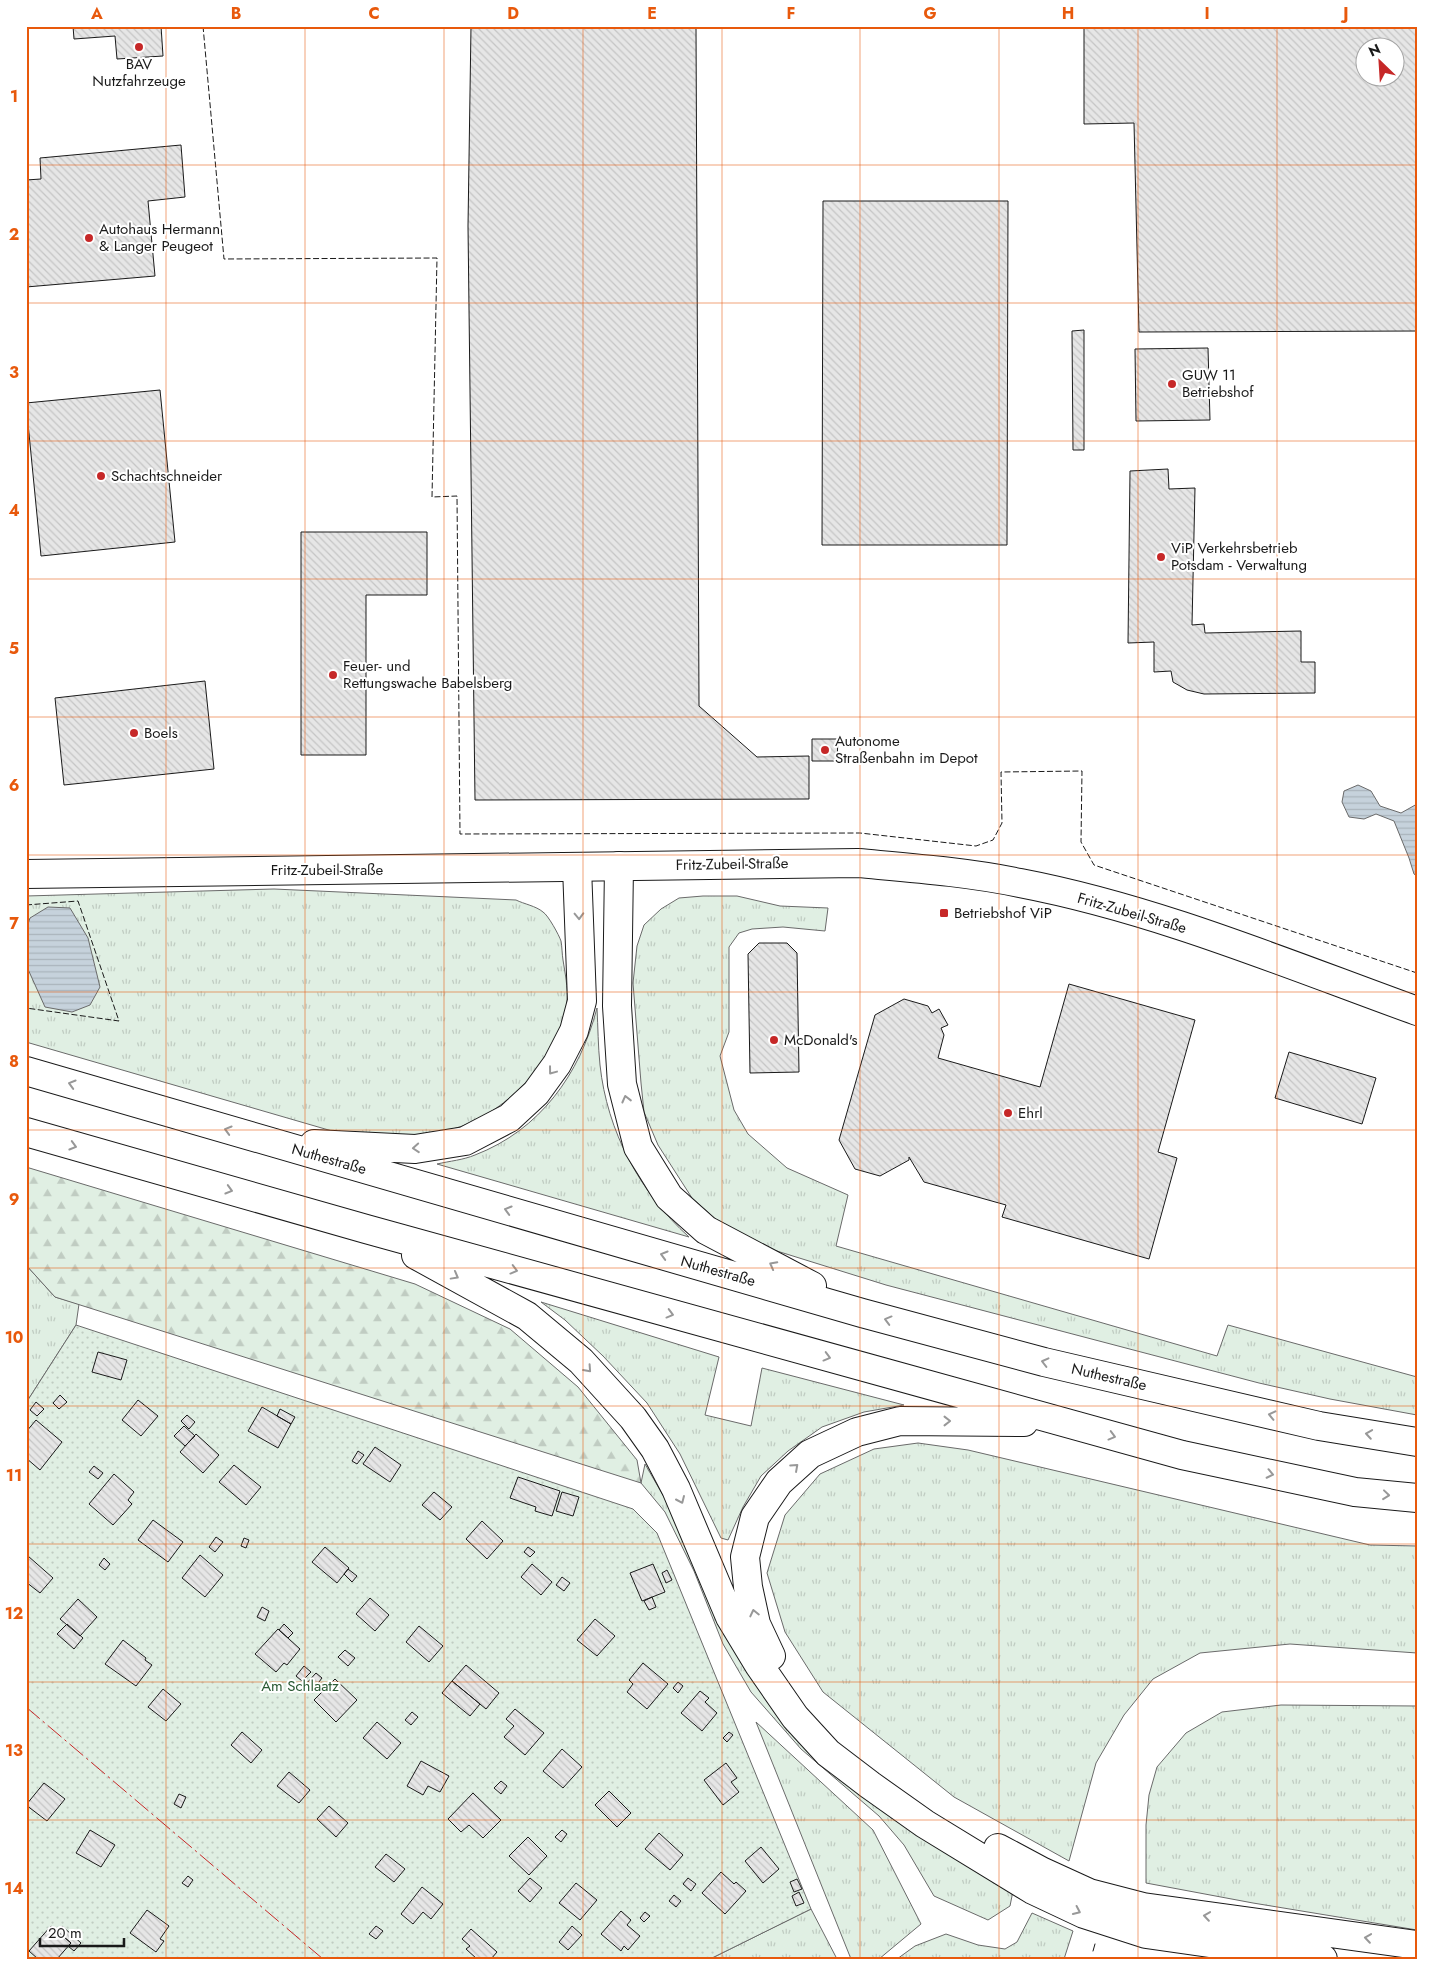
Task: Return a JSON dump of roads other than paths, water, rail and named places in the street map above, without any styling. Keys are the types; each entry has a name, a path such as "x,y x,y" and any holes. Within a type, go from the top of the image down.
{"main road":[{"name":"Fritz-Zubeil-Straße","path":"26,874 858,862 946,871 1021,883 1090,900 1160,920 1226,942 1417,1011"},
{"path":"619,866 617,1006 622,1084 638,1146 669,1197 706,1230 862,1313"},
{"path":"275,1143 415,1149 465,1141 509,1118 536,1093 557,1064 574,1030 582,1001 577,867"},
{"name":"Nuthestraße","path":"26,1071 862,1313 1044,1362 1319,1426 1417,1442"},
{"path":"26,1132 366,1229 1182,1455 1355,1492 1417,1498"},
{"path":"366,1229 527,1316 581,1361 633,1418 655,1449 676,1489 730,1617 759,1665 795,1717 828,1753 925,1824 1033,1890 1084,1914 1146,1934 1323,1959"},
{"path":"1066,1423 900,1421 856,1432 810,1454 779,1482 755,1517 745,1557 748,1587 756,1624 774,1662 808,1707 853,1753 916,1797 1008,1854 1090,1893 1143,1907 1417,1944"}],"tram line":[{"path":"1093,1951 1095,1944"}],"place":[{"name":"BAV Nutzfahrzeuge","path":"139,47"},
{"name":"Autohaus Hermann & Langer Peugeot","path":"89,238"},
{"name":"GUW 11 Betriebshof","path":"1172,384"},
{"name":"Schachtschneider","path":"101,476"},
{"name":"ViP Verkehrsbetrieb Potsdam - Verwaltung","path":"1161,557"},
{"name":"Feuer- und Rettungswache Babelsberg","path":"333,675"},
{"name":"Boels","path":"134,733"},
{"name":"Autonome Straßenbahn im Depot","path":"825,750"},
{"name":"Betriebshof ViP","path":"944,913"},
{"name":"McDonald's","path":"774,1040"},
{"name":"Ehrl","path":"1008,1113"}],"park label":[{"name":"Am Schlaatz","path":"300,1686"}]}
